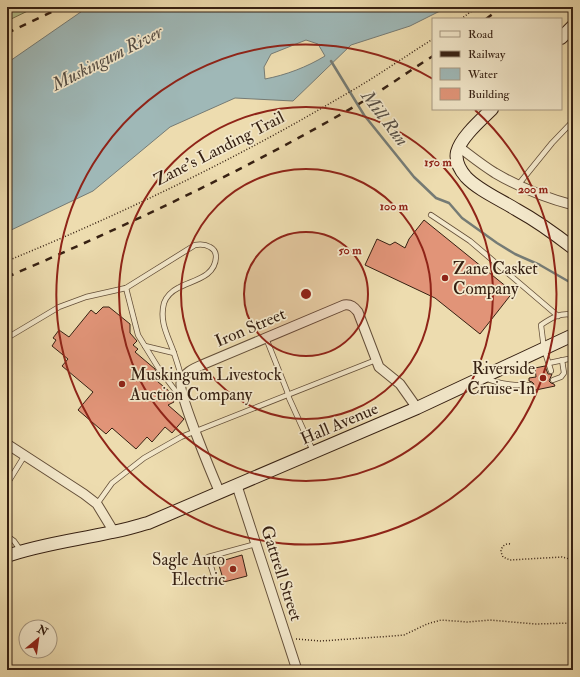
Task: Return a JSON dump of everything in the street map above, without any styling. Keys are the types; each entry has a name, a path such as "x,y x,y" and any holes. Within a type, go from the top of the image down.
{"main road":[{"path":"562,37 573,26"},
{"path":"491,110 459,147 457,160 459,166 465,176 476,185 541,224 573,248"},
{"name":"Hall Avenue","path":"7,556 56,542 114,532 148,523 417,408 573,335"}],"street":[{"path":"459,147 488,169 518,185 573,205"},
{"name":"Iron Street","path":"183,377 190,371 204,364 344,305 351,305 358,312 376,360"},
{"path":"376,360 379,367 400,384 417,408"},
{"path":"183,377 180,386 184,402 220,493"},
{"path":"7,444 73,486 97,504 114,532"},
{"name":"Gattrell Street","path":"237,486 297,670"}],"lane":[{"path":"518,185 552,143 573,121"},
{"path":"431,215 470,241 558,316"},
{"path":"7,338 59,307 86,297 126,288 196,245 202,244 213,249 216,258 214,265 204,276 178,287 164,301 162,316 163,324 183,377"},
{"path":"126,288 138,335 159,369 184,402"},
{"path":"551,371 544,349 541,325 548,319 564,313 573,315"},
{"path":"266,338 288,394 314,453"},
{"path":"145,346 174,353"},
{"path":"549,363 573,358"},
{"path":"97,504 112,483 144,458 181,437 376,360"},
{"path":"553,380 561,377 564,373 562,360"},
{"path":"483,378 496,383 522,386 530,385"},
{"path":"7,484 25,455"},
{"path":"7,536 14,541 21,551"},
{"path":"215,579 208,557 256,544"}],"path":[{"path":"462,18 477,7"},
{"name":"Zane's Landing Trail","path":"7,261 147,198 228,159 346,95 432,40"},
{"path":"510,544 505,544 502,547 501,552 503,557 510,560 562,557 573,560"},
{"path":"286,637 321,641 393,636 404,634 427,624 441,620 467,622 490,620 535,624 573,623"}],"green space":[{"path":"7,7 36,7 7,21"}],"water":[{"name":"Muskingum River","path":"88,7 448,7 410,26 351,45 293,101 235,98 170,127 93,191 7,232 7,63","holes":["306,40 318,44 325,56 296,70 265,79 264,67 271,54"]}],"building":[{"name":"Zane Casket Company","path":"424,220 513,292 480,334 435,298 365,265 377,239 390,245 395,242 405,248 409,239"},
{"name":"Muskingum Livestock Auction Company","path":"103,307 109,307 130,324 130,333 137,341 133,345 138,349 135,352 155,369 156,372 152,377 169,391 174,402 168,405 184,419 172,433 165,427 152,442 147,437 136,449 112,428 106,434 78,410 93,392 62,366 68,359 52,346 56,340 53,338 59,330 69,337 91,310 96,314"},
{"name":"Riverside Cruise-In","path":"545,366 548,374 552,374 549,381 555,386 531,391 534,384 529,381 529,378 536,377 535,368"},
{"name":"Sagle Auto Electric","path":"242,555 247,576 224,582 218,562"}],"waterway":[{"name":"Mill Run","path":"331,61 364,115 414,177 436,198 449,203 462,218 497,243 573,284"}],"railway":[{"path":"7,33 62,7"},
{"path":"487,18 502,7"},
{"path":"7,277 97,237 231,173 319,127 380,91 432,57"}],"place":[{"name":"Zane Casket Company","path":"445,278"},
{"name":"Riverside Cruise-In","path":"543,378"},
{"name":"Muskingum Livestock Auction Company","path":"122,384"},
{"name":"Sagle Auto Electric","path":"233,569"}]}
